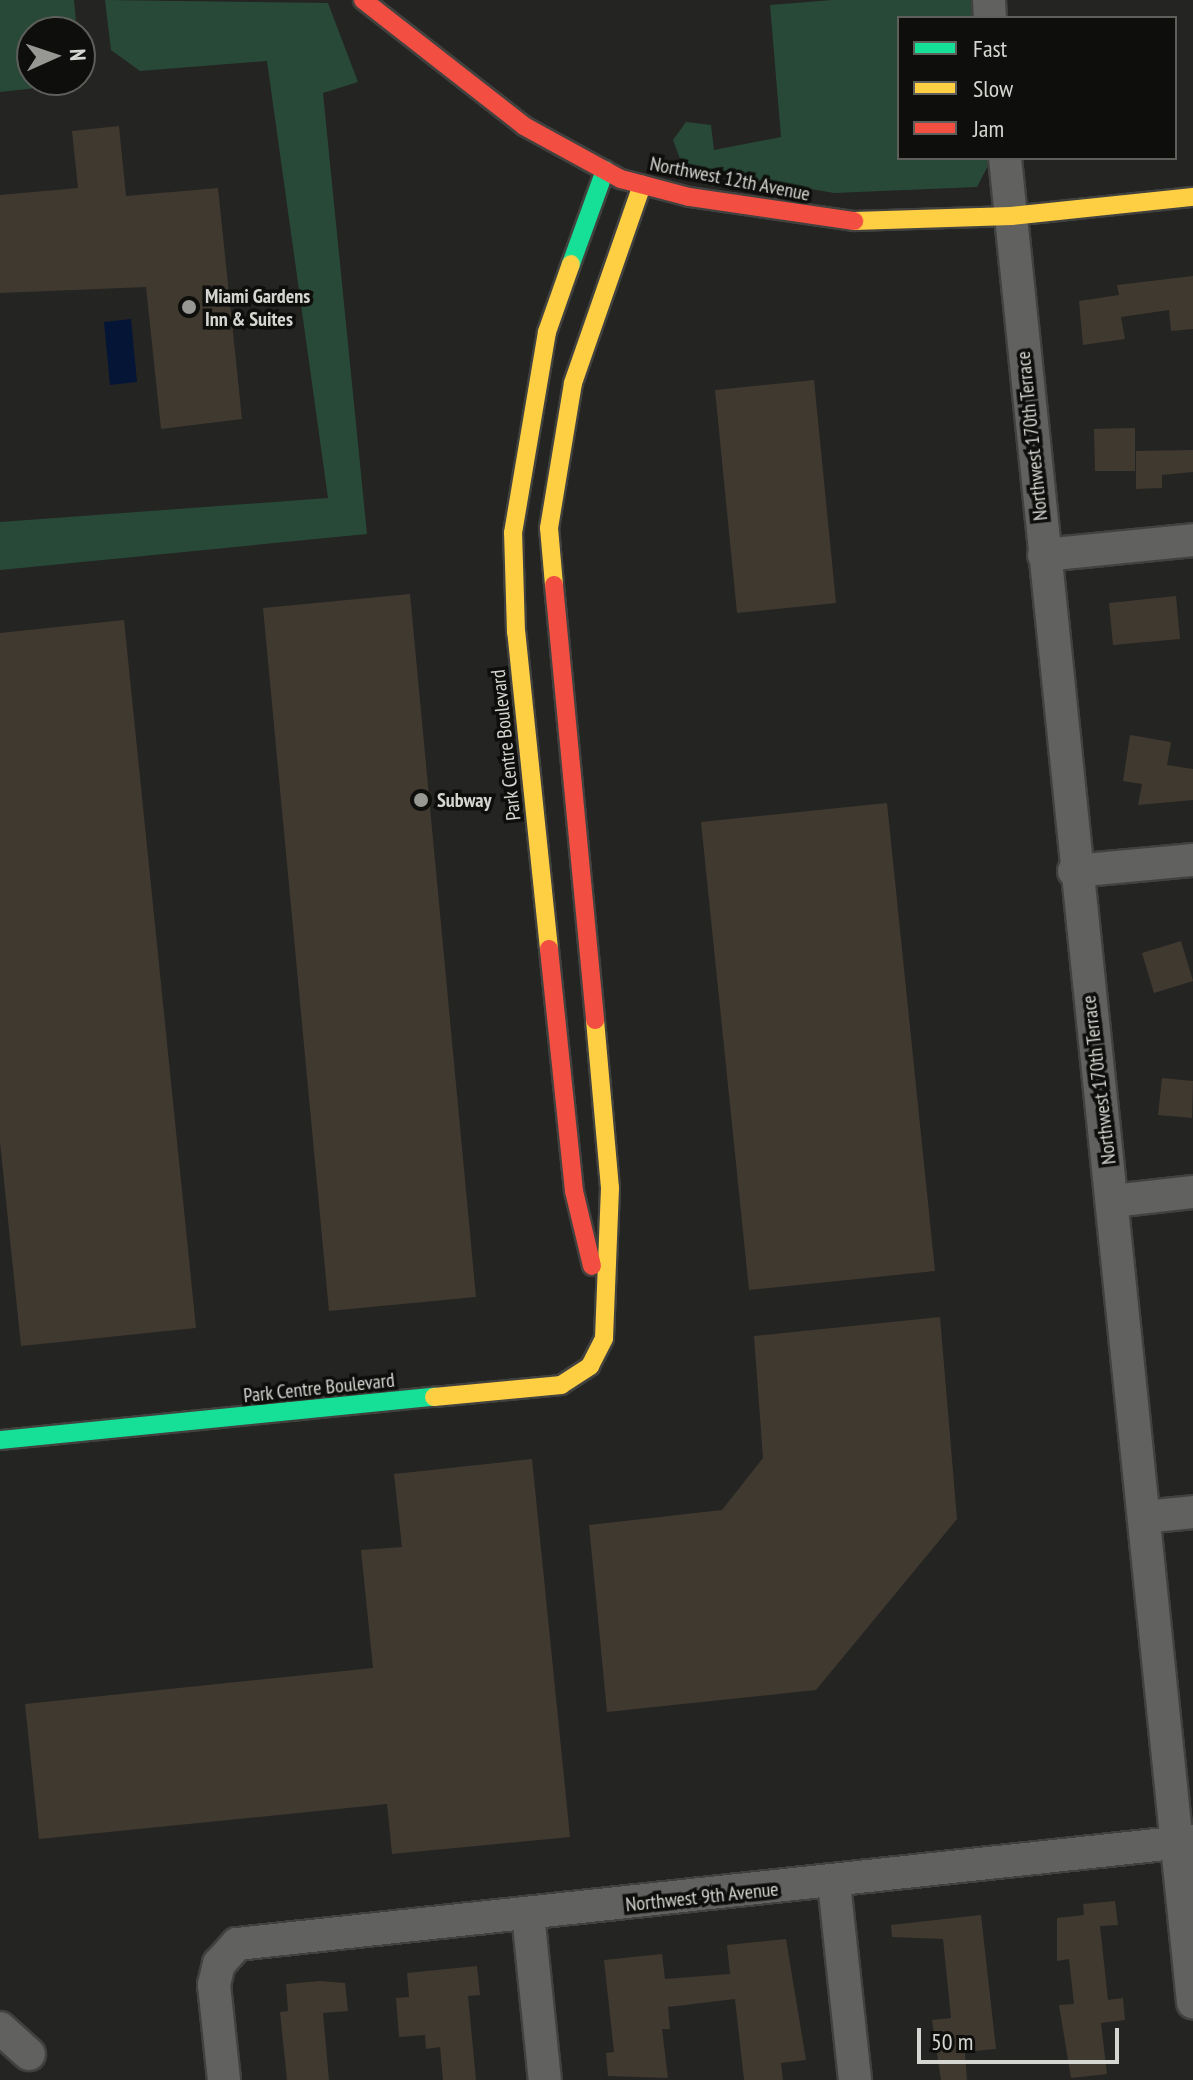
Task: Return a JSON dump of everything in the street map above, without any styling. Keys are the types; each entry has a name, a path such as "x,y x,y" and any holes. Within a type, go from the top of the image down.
{"street":[{"name":"Northwest 12th Avenue","path":"363,0 524,126 605,170 642,185 770,214 841,221 1011,216 1193,197"},
{"name":"Northwest 170th Terrace","path":"1005,160 1074,871 1113,1201 1144,1517 1185,1842 1193,2002"},
{"name":"Park Centre Boulevard","path":"605,170 547,332 513,533 531,776 574,1191 606,1322"},
{"name":"Park Centre Boulevard","path":"0,1440 561,1385 590,1366 606,1322 610,1188 569,771 549,528 573,383 642,185"},
{"path":"513,533 549,528"},
{"path":"1044,555 1193,540"},
{"path":"531,776 569,771"},
{"path":"1074,871 1193,860"},
{"path":"574,1191 610,1188"},
{"path":"1113,1201 1193,1192"},
{"path":"1144,1517 1193,1512"},
{"name":"Northwest 9th Avenue","path":"224,2080 214,1985 219,1964 237,1944 834,1883 1185,1842"},
{"path":"834,1883 855,2080"},
{"path":"528,1914 545,2080"},
{"path":"0,2028 29,2054"}],"green space":[{"path":"0,0 74,0 76,16 16,16 16,90 0,92"},
{"path":"105,0 328,3 358,82 323,93 367,534 0,570 0,522 328,498 267,61 140,71 111,50"},
{"path":"832,0 980,0 981,16 897,16 897,160 991,160 977,187 834,193 683,167 673,140 686,122 711,125 714,150 781,137 770,5"}],"water":[{"path":"131,319 137,382 110,385 104,322"}],"building":[{"path":"119,126 126,196 218,188 242,419 161,429 146,287 0,293 0,195 78,188 72,131"},
{"path":"1193,276 1193,329 1171,331 1169,310 1121,317 1125,339 1083,345 1079,301 1119,295 1117,285"},
{"path":"814,380 836,603 737,613 715,390"},
{"path":"1135,428 1135,471 1095,471 1094,429"},
{"path":"1193,450 1193,472 1162,475 1162,488 1136,489 1136,451"},
{"path":"410,594 476,1297 329,1311 263,608"},
{"path":"1176,596 1180,639 1113,645 1109,603"},
{"path":"124,620 196,1328 21,1346 0,1142 0,633"},
{"path":"1130,735 1171,742 1167,765 1193,769 1193,800 1138,805 1142,784 1123,781"},
{"path":"887,803 935,1271 749,1290 701,822"},
{"path":"1181,941 1193,981 1154,993 1142,953"},
{"path":"1162,1078 1193,1081 1192,1118 1158,1115"},
{"path":"940,1317 957,1519 816,1690 607,1712 589,1525 722,1510 763,1458 754,1336"},
{"path":"532,1459 570,1837 392,1854 387,1804 39,1839 25,1704 373,1668 361,1550 402,1547 394,1474"},
{"path":"1115,1901 1118,1925 1100,1926 1108,2000 1123,1998 1125,2020 1101,2023 1107,2074 1071,2078 1059,2005 1074,2004 1069,1959 1057,1961 1057,1918 1084,1915 1083,1904"},
{"path":"981,1915 996,2049 965,2052 967,2080 941,2080 932,2020 951,2018 943,1939 892,1937 891,1925"},
{"path":"786,1939 806,2060 781,2063 783,2080 744,2080 735,1999 668,2007 670,2029 662,2029 668,2078 608,2076 606,2053 614,2052 604,1960 662,1954 665,1979 730,1974 727,1945"},
{"path":"477,1966 480,1995 468,1996 476,2080 443,2080 440,2047 426,2049 425,2035 399,2037 396,1998 409,1997 407,1973"},
{"path":"320,1981 345,1983 348,2011 323,2013 329,2080 287,2080 280,2012 288,2011 286,1984"}],"traffic: fast":[{"path":"571,264 605,170"},
{"path":"0,1440 434,1397"}],"traffic: slow":[{"path":"554,585 549,528 573,383 642,185"},
{"path":"854,221 1011,216 1193,197"},
{"path":"549,949 516,632 513,533 547,332 571,264"},
{"path":"434,1397 561,1385 590,1366 604,1338 610,1188 595,1020"}],"traffic: jam":[{"path":"363,0 524,126 621,179 689,197 854,221"},
{"path":"554,585 595,1020"},
{"path":"549,949 574,1191 592,1266"}],"place":[{"name":"Miami Gardens Inn & Suites","path":"189,307"},
{"name":"Subway","path":"421,800"}]}
